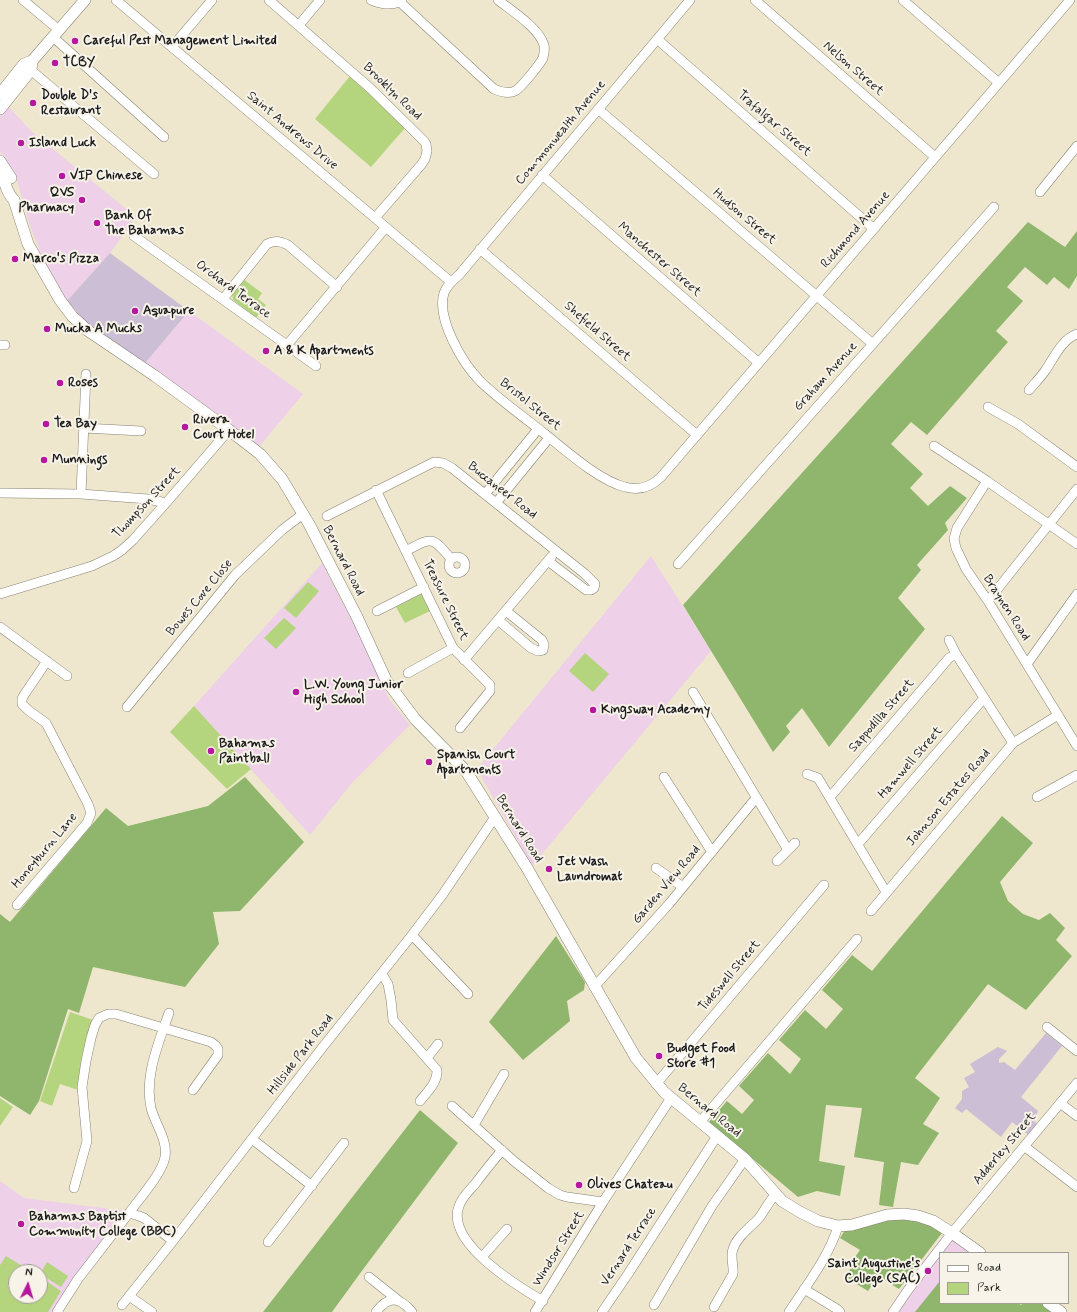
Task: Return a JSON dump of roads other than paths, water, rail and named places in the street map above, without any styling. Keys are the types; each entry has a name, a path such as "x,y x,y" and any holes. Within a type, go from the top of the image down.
{"main road":[{"path":"0,94 29,65 85,0"},
{"path":"0,109 29,65"},
{"name":"Bernard Road","path":"0,161 9,174 17,194 14,200"},
{"name":"Bernard Road","path":"0,173 9,196 14,200 28,244 60,300 72,316 87,330 155,376 260,454 282,479 356,617 386,680 415,719 466,771 527,868 636,1058 656,1084 670,1098 745,1159 782,1201 812,1218 838,1226 852,1225 887,1215 904,1214 918,1216 933,1221 979,1252"},
{"path":"1049,1304 1061,1312"}],"street":[{"path":"23,0 56,34 164,137"},
{"name":"Saint Andrews Drive","path":"116,0 451,282"},
{"path":"172,47 212,0"},
{"name":"Brooklyn Road","path":"269,0 370,88 398,114 426,144 426,155 421,165 375,218"},
{"path":"299,25 320,0"},
{"path":"371,0 386,4 394,4 401,1 494,89 503,92 511,92 519,89 539,65 543,57 544,48 541,39 532,28 498,0"},
{"name":"Commonwealth Avenue","path":"451,282 459,275 690,0"},
{"name":"Nelson Street","path":"754,0 935,157"},
{"path":"903,0 999,83"},
{"name":"Richmond Avenue","path":"661,477 1070,0"},
{"name":"Trafalgar Street","path":"657,39 874,229"},
{"path":"29,65 154,174"},
{"name":"Hudson Street","path":"598,109 873,344"},
{"path":"1040,192 1077,146"},
{"name":"Manchester Street","path":"542,175 759,363"},
{"name":"Graham Avenue","path":"678,564 994,207"},
{"path":"287,345 386,227"},
{"name":"Orchard Terrace","path":"134,236 316,366"},
{"path":"223,300 267,244 276,241 288,245 337,287"},
{"name":"Shefield Street","path":"480,249 698,435"},
{"name":"Bristol Street","path":"451,282 444,296 443,314 448,331 467,365 482,383 599,476 620,486 633,489 644,488 654,483 661,477"},
{"path":"1029,390 1061,346 1068,339 1077,334"},
{"path":"80,494 86,374"},
{"path":"988,407 1018,424 1077,467"},
{"path":"84,428 141,430"},
{"path":"485,494 538,429"},
{"name":"Thompson Street","path":"0,594 76,572 113,556 133,540 229,430"},
{"path":"496,503 550,438"},
{"path":"934,446 1050,524 1077,544"},
{"name":"Buccaneer Road","path":"327,516 434,462 440,462 452,468 594,581 594,588 591,590 586,590 548,561"},
{"name":"Braynen Road","path":"987,481 957,528 954,538 956,548 966,569 988,601 1077,746"},
{"path":"988,601 1077,489"},
{"name":"Treasure Street","path":"376,490 453,648 490,685 491,689 460,728"},
{"path":"0,493 80,494 148,499 166,503"},
{"name":"Bowes Cove Close","path":"127,707 235,575 282,530 302,514"},
{"path":"406,551 424,541 430,540 440,545 451,559"},
{"path":"464,660 556,551"},
{"path":"377,611 424,587"},
{"path":"1027,664 1077,594"},
{"path":"498,620 531,648 538,652 543,650 544,645 542,640 506,611"},
{"path":"0,627 67,676"},
{"path":"949,640 956,654 1013,743"},
{"path":"408,673 453,648"},
{"name":"Sappodilla Street","path":"830,797 949,658 956,654"},
{"name":"Honeyburn Lane","path":"17,905 87,823 91,813 88,804 46,723 22,704 24,695 47,661"},
{"path":"693,692 756,798 791,846 777,861"},
{"name":"Hamwell Street","path":"858,844 984,698"},
{"name":"Johnson Estates Road","path":"871,911 1013,743 1058,715"},
{"path":"806,774 818,778 886,892"},
{"path":"1037,797 1077,775"},
{"path":"664,778 712,852"},
{"name":"Garden View Road","path":"594,987 670,904 756,798"},
{"name":"Hillside Park Road","path":"122,1305 412,935 443,894 495,817"},
{"path":"656,868 683,887"},
{"name":"Tideswell Street","path":"656,1084 824,885"},
{"path":"412,935 468,994"},
{"path":"700,1122 857,938"},
{"path":"382,974 388,984 393,1020 437,1070 438,1075 435,1081 420,1102"},
{"path":"56,1312 78,1279 159,1172 165,1158 165,1148 161,1133 151,1109 149,1091 152,1068 169,1013"},
{"path":"74,1188 87,1141 82,1081 89,1044 96,1022 103,1016 116,1014 211,1042 217,1047 219,1052 193,1090"},
{"path":"1047,1027 1077,1051"},
{"path":"427,1058 438,1044"},
{"path":"474,1125 504,1074"},
{"name":"Adderley Street","path":"893,1312 952,1233 1077,1083"},
{"name":"Windsor Street","path":"535,1312 670,1098"},
{"path":"1060,1103 1077,1116"},
{"path":"452,1106 535,1178 556,1193 567,1197 603,1202"},
{"name":"Vernard Terrace","path":"602,1312 717,1136"},
{"path":"252,1139 312,1186"},
{"path":"268,1242 344,1143"},
{"path":"1024,1146 1077,1187"},
{"path":"502,1150 464,1196 458,1210 457,1219 461,1232 466,1241 482,1257 508,1279 542,1301"},
{"path":"654,1305 712,1206 745,1159"},
{"path":"714,1307 733,1274 733,1247 760,1217 770,1200 776,1194"},
{"path":"129,1213 144,1218 173,1241"},
{"path":"790,1312 829,1249 835,1237 838,1226"},
{"path":"482,1257 508,1229"},
{"path":"370,1277 412,1312"},
{"path":"804,1289 838,1309 840,1312"},
{"path":"129,1296 152,1312"},
{"path":"376,1312 381,1305 387,1301 393,1300 400,1302"}],"place":[{"name":"Careful Pest Management Limited","path":"75,41"},
{"name":"TCBY","path":"55,63"},
{"name":"Double D's Restaurant","path":"33,103"},
{"name":"Island Luck","path":"21,143"},
{"name":"VIP Chinese","path":"62,176"},
{"name":"QVS Pharmacy","path":"82,200"},
{"name":"Bank Of The Bahamas","path":"97,223"},
{"name":"Marco's Pizza","path":"15,259"},
{"name":"Aquapure","path":"135,311"},
{"name":"Mucka A Mucks","path":"47,329"},
{"name":"A & K Apartments","path":"266,351"},
{"name":"Roses","path":"60,383"},
{"name":"Tea Bay","path":"46,424"},
{"name":"Rivera Court Hotel","path":"185,427"},
{"name":"Munnings","path":"44,460"},
{"name":"L.W. Young Junior High School","path":"296,692"},
{"name":"Kingsway Academy","path":"593,710"},
{"name":"Bahamas Paintball","path":"211,751"},
{"name":"Spanish Court Apartments","path":"429,762"},
{"name":"Jet Wash Laundromat","path":"549,869"},
{"name":"Budget Food Store #1","path":"659,1056"},
{"name":"Olives Chateau","path":"579,1185"},
{"name":"Bahamas Baptist Community College (BBC)","path":"21,1224"},
{"name":"Saint Augustine's College (SAC)","path":"928,1271"}]}
